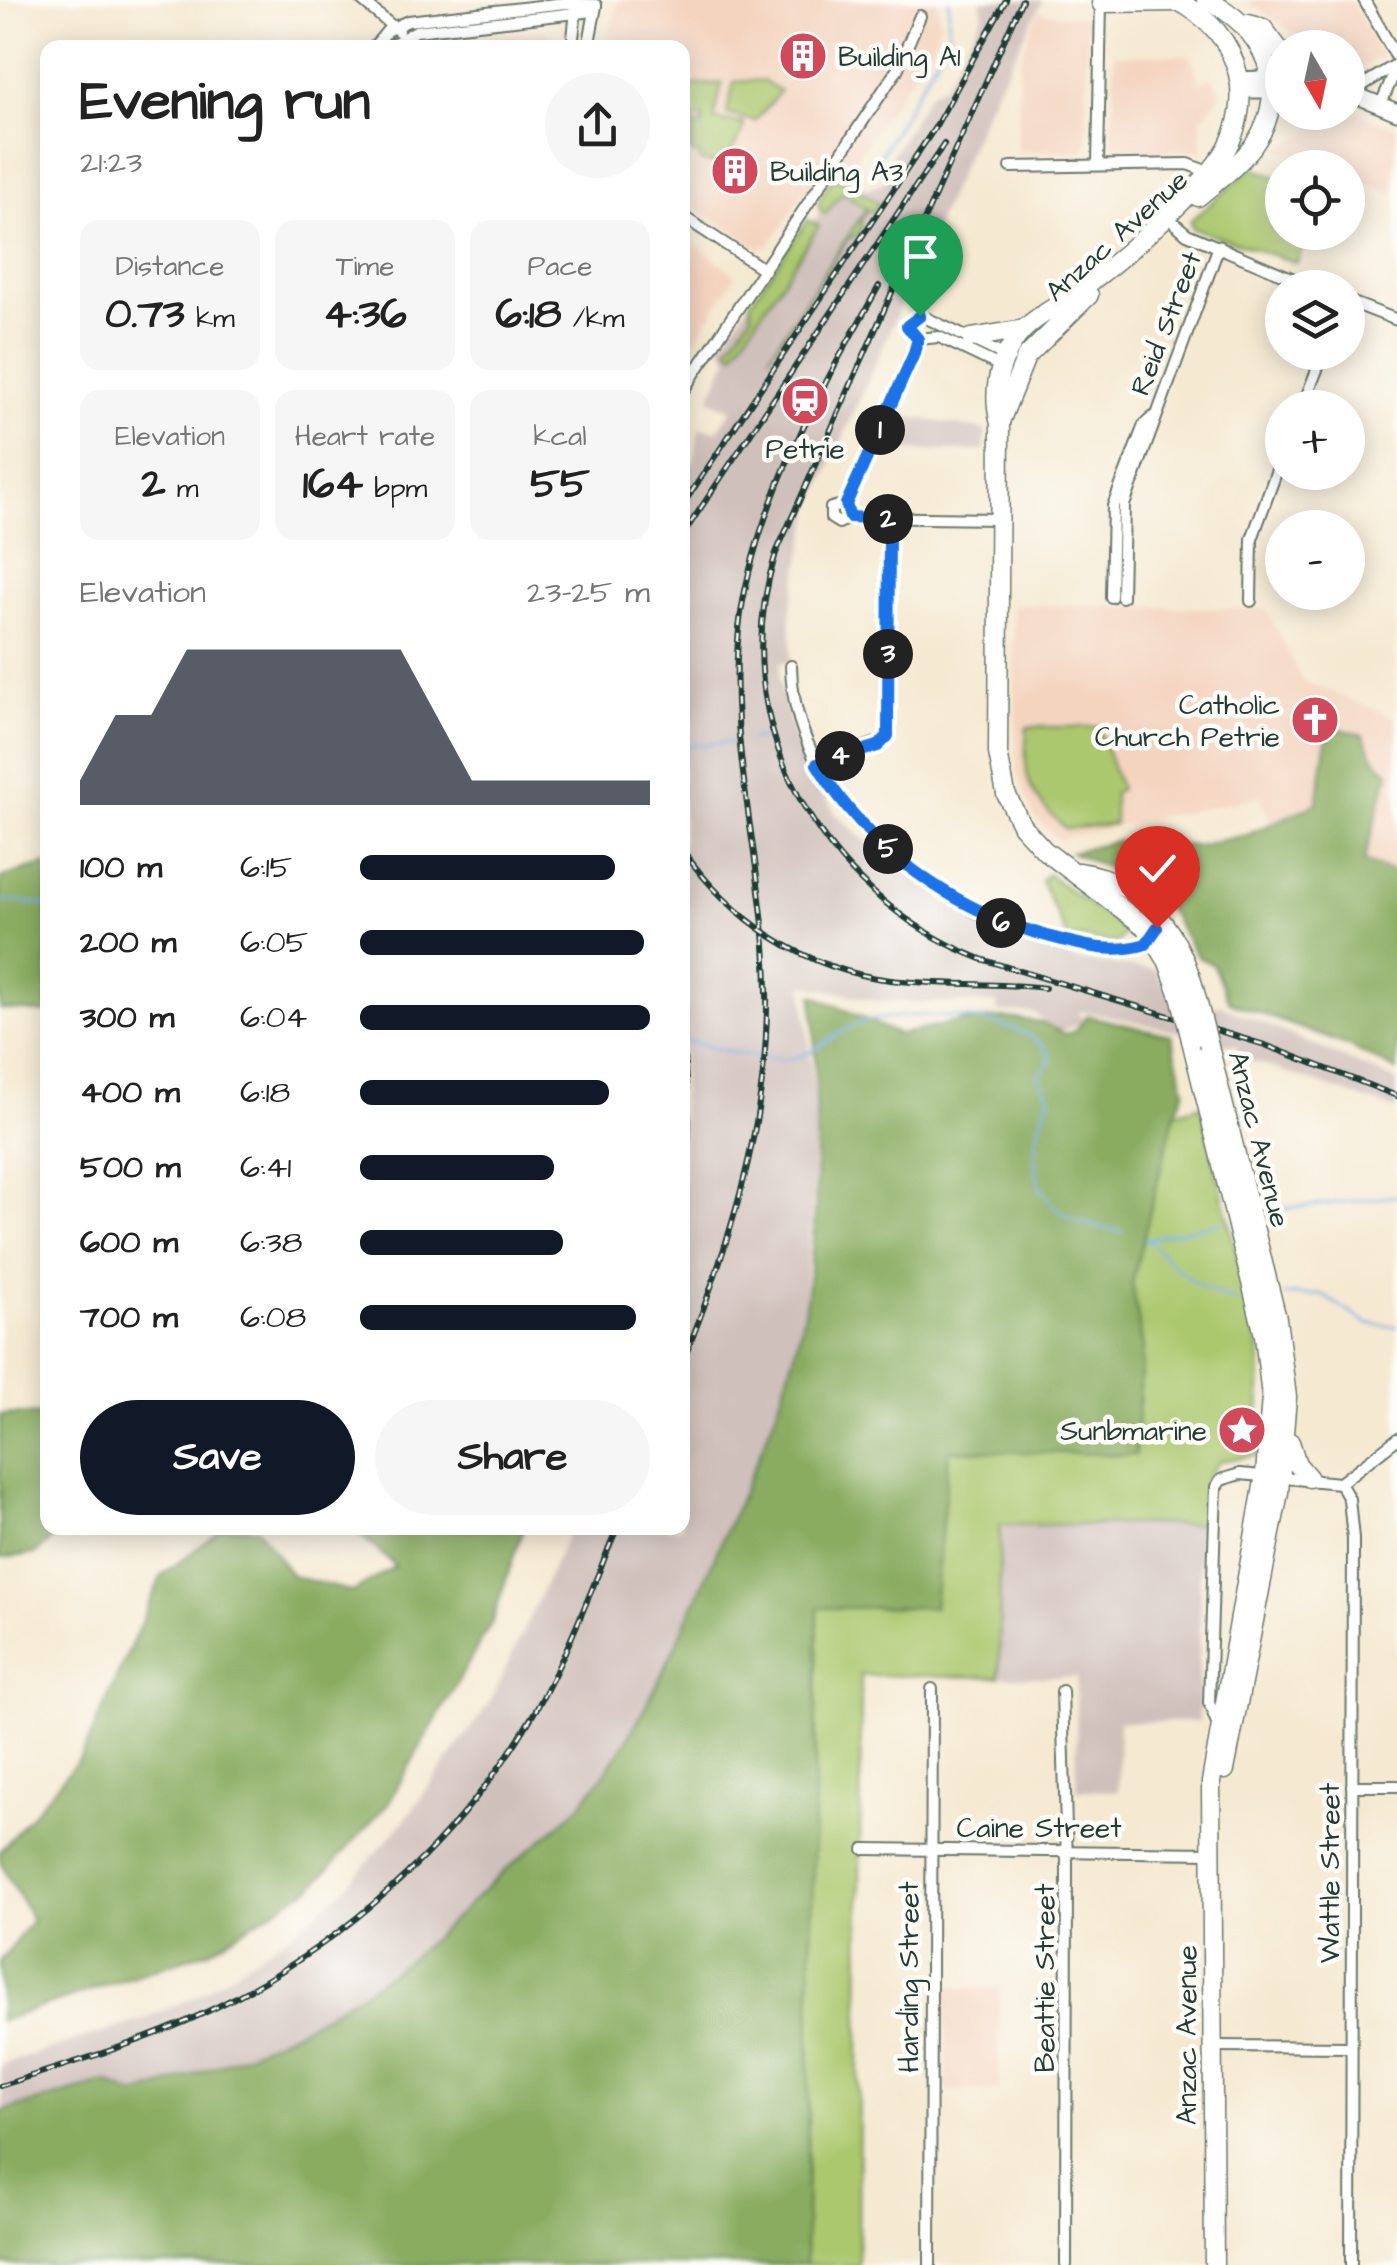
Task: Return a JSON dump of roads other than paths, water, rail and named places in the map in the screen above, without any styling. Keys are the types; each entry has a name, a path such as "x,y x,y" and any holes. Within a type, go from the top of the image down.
{"highway":[{"path":"1206,0 1248,28 1265,61"},
{"path":"1101,2 1178,1 1214,28 1238,78"},
{"path":"1248,28 1265,31"},
{"name":"Anzac Avenue","path":"1011,366 1167,218 1208,172 1234,133 1238,78 1252,61 1248,28"},
{"name":"Anzac Avenue","path":"1215,1804 1212,1782 1220,1729 1273,1476 1286,1438 1286,1376 1277,1319 1189,1000 1186,959 1149,917 1029,835 1002,784 998,742 1000,424 1011,366 1024,329 1084,286 1249,151 1265,127"},
{"path":"971,338 1024,329"},
{"name":"Anzac Avenue","path":"1149,917 1154,937 1189,1000"},
{"name":"Anzac Avenue","path":"1200,1043 1264,1335 1273,1476 1215,1804 1214,2265"},
{"path":"1286,1438 1297,1464 1309,1478"}],"main road":[{"path":"1238,78 1265,82"},
{"path":"1365,100 1397,112"}],"street":[{"path":"361,0 398,31"},
{"path":"1364,0 1397,63 1380,106"},
{"path":"1098,165 1101,2"},
{"path":"573,40 577,5"},
{"path":"385,40 398,31 596,5 589,40"},
{"path":"690,380 896,70 920,16"},
{"path":"392,40 398,31"},
{"path":"1365,83 1397,63"},
{"path":"1012,167 1188,164 1208,172"},
{"path":"1167,218 1187,234 1273,270"},
{"path":"690,221 764,270"},
{"name":"Reid Street","path":"1116,597 1123,511 1153,416 1218,246"},
{"path":"1365,307 1397,320"},
{"path":"920,316 971,338 1011,366 946,340 922,338 907,330 910,320 920,316"},
{"path":"850,517 846,504 930,323"},
{"path":"1251,601 1252,539 1270,490"},
{"path":"846,504 833,506 831,518 842,523 850,517 999,519"},
{"path":"817,764 878,746 888,736 889,519"},
{"path":"791,666 804,731 817,764 838,798 866,830 970,908 1009,926 1091,948 1138,946 1154,937"},
{"path":"1112,949 1135,939 1149,917"},
{"path":"1220,1729 1209,1704 1216,1487 1221,1480 1240,1474 1340,1483 1397,1439"},
{"name":"Wattle Street","path":"1340,1483 1349,1499 1353,1539 1352,2265"},
{"name":"Harding Street","path":"930,2265 932,1689"},
{"name":"Beattie Street","path":"1062,1691 1066,2265"},
{"path":"1352,1786 1397,1786"},
{"name":"Caine Street","path":"864,1849 1214,1853"},
{"path":"1214,2046 1351,2047"}],"waterway":[{"path":"887,169 878,159 948,38 949,0"},
{"path":"750,739 763,738"},
{"path":"690,746 730,742"},
{"path":"0,900 40,904"},
{"path":"690,1041 751,1056 789,1059 806,1054 857,1024 877,1019 963,1018 1019,1031 1039,1042 1051,1058 1039,1077 1050,1098 1036,1149 1041,1189 1053,1205 1070,1217 1122,1231"},
{"path":"1265,1211 1397,1196"},
{"path":"1146,1239 1223,1222"},
{"path":"1145,1239 1198,1285 1240,1302"},
{"path":"1284,1295 1322,1295 1367,1323 1397,1327"}],"railway":[{"path":"690,494 934,129 1006,0"},
{"path":"1022,0 776,553 763,616 763,679 775,739 798,796 832,847 874,893 924,930 981,959 1265,1045 1397,1096"},
{"path":"690,524 944,144"},
{"path":"690,1344 736,1211 759,1107 765,1054 765,945 739,737 737,654 741,613 762,527 795,444 879,286"},
{"path":"690,859 747,919 800,953 829,965 891,980 1045,988"},
{"path":"0,2086 176,2026 252,1989 348,1925 392,1887 472,1803 537,1708 614,1535"}],"place":[{"name":"Building A1","path":"803,56"},
{"name":"Building A3","path":"735,171"},
{"name":"Petrie","path":"805,401"},
{"name":"Catholic Church Petrie","path":"1315,720"},
{"name":"Sunbmarine","path":"1242,1430"}]}
